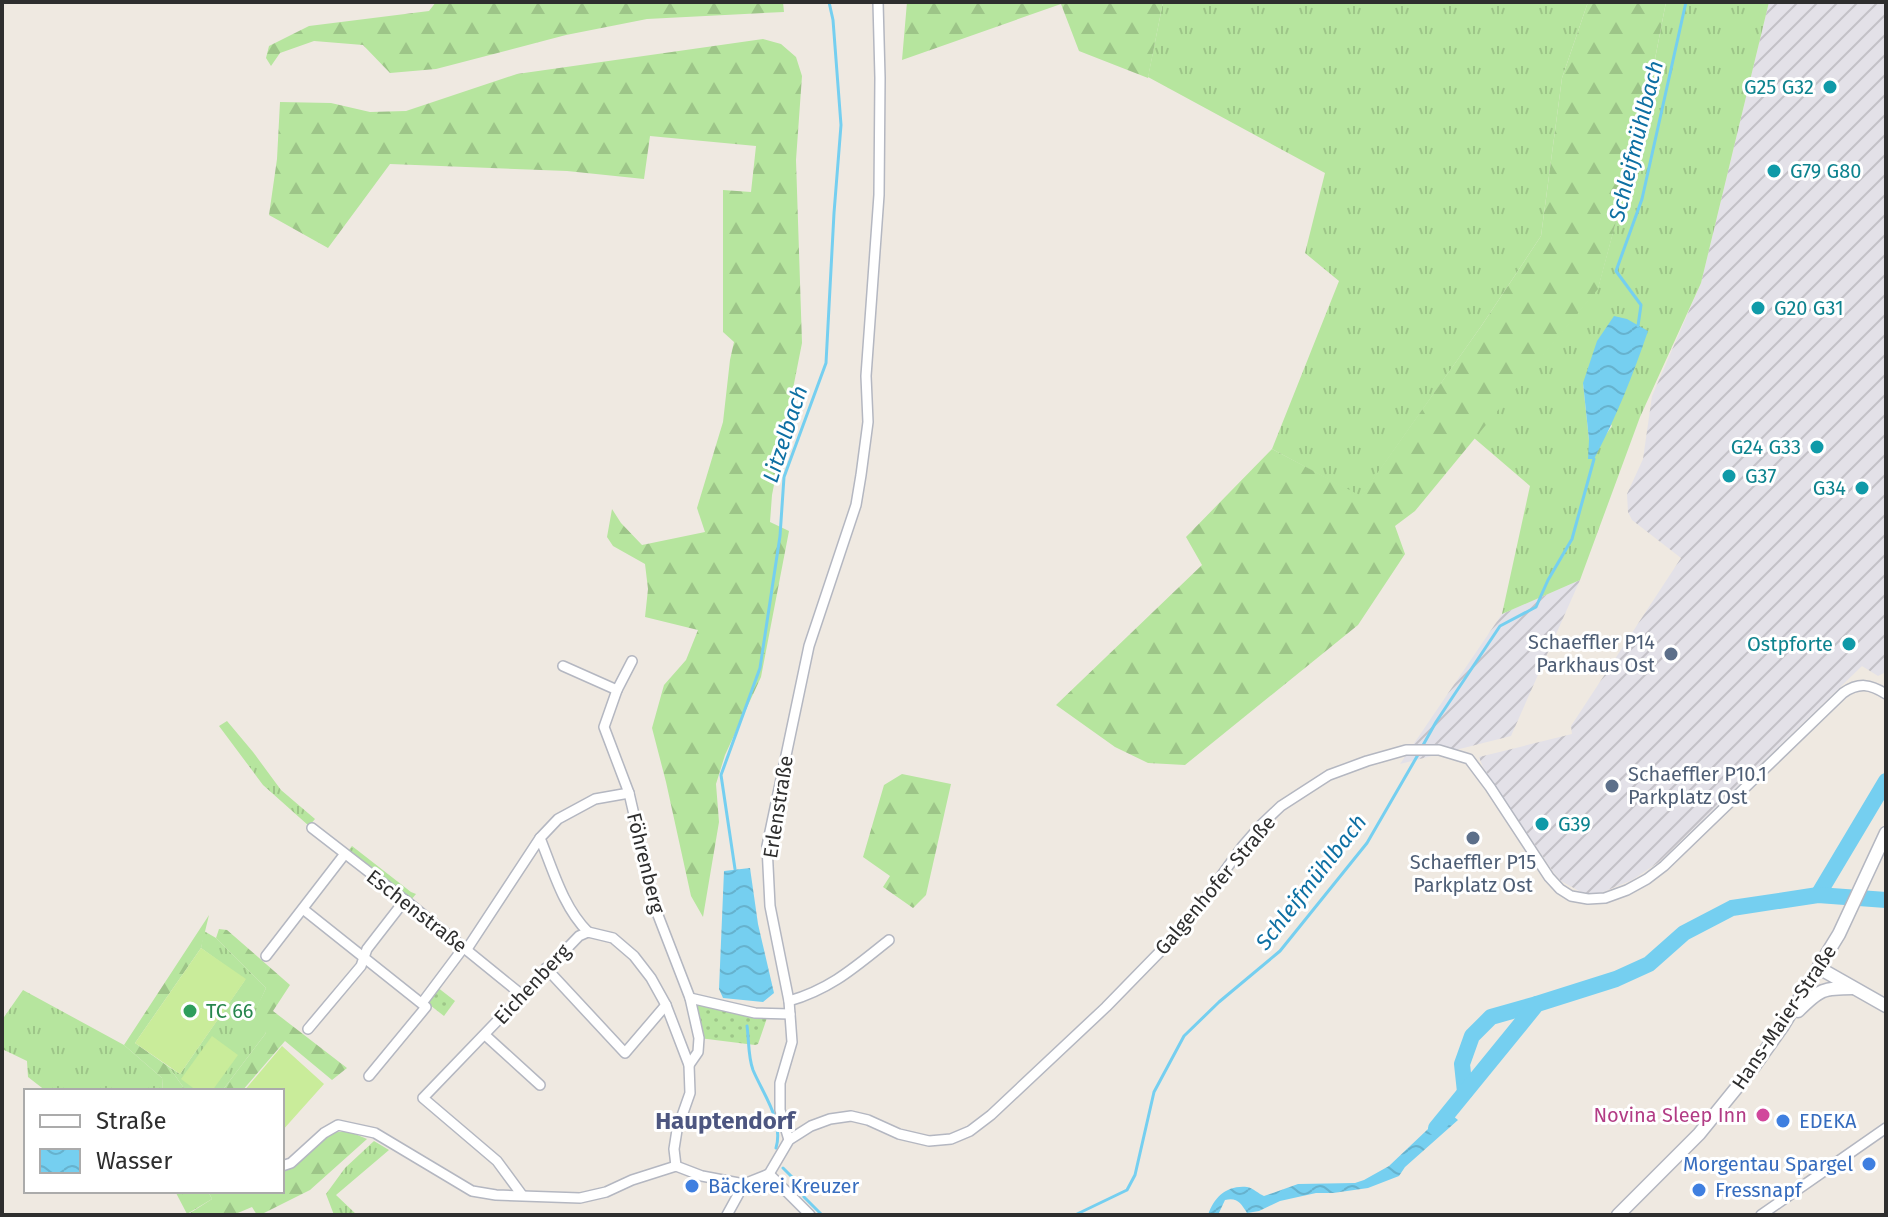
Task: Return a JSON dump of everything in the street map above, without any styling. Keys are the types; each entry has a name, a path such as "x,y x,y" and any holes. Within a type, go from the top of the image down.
{"street":[{"name":"Erlenstraße","path":"789,1140 780,1110 780,1083 792,1042 790,1014 770,906 767,846 809,646 856,505 868,422 866,376 879,195 878,2"},
{"name":"Föhrenberg","path":"632,661 617,690 604,727 629,793 656,910 690,998 699,1038 698,1052 689,1065"},
{"path":"563,666 617,690"},
{"name":"Galgenhofer Straße","path":"789,1140 811,1126 851,1116 899,1134 929,1141 951,1139 970,1131 991,1115 1141,972 1186,925 1262,824 1281,806 1329,775 1406,750 1439,750 1469,759 1560,889 1571,896 1605,898 1627,890 1664,866 1843,693 1865,684 1886,694"},
{"path":"422,1003 465,948 540,838 558,819 595,799 629,793"},
{"name":"Eschenstraße","path":"312,828 522,995"},
{"name":"Hans-Maier-Straße","path":"1618,1215 1699,1134 1782,1027 1848,918 1886,833"},
{"path":"540,838 576,920 588,932"},
{"path":"266,956 344,855"},
{"path":"308,1029 361,966 367,949 405,900"},
{"path":"303,909 426,1007 369,1076"},
{"name":"Eichenberg","path":"522,1195 497,1161 423,1098 546,968 579,936 588,932 613,938 634,956 651,978 666,1005 689,1065 690,1093 677,1130 674,1149 676,1166"},
{"path":"789,1001 830,985 889,940"},
{"path":"546,968 625,1053 666,1005"},
{"path":"1819,968 1886,1006"},
{"path":"1782,1027 1813,996 1827,988 1853,988"},
{"path":"690,998 755,1013 790,1014"},
{"name":"Eichenberg","path":"485,1035 540,1085"},
{"path":"284,1165 338,1125 375,1133 472,1191 496,1195 580,1198 606,1192 676,1166 702,1176 744,1184 769,1174 789,1140"},
{"path":"1761,1215 1886,1128"},
{"path":"769,1174 810,1215"},
{"path":"727,1215 744,1184"}],"shaded area":[{"path":"1769,2 1886,2 1886,672 1878,676 1862,666 1659,862 1632,880 1603,892 1581,892 1561,881 1554,873 1479,757 1572,734 1571,726 1681,558 1632,520 1628,512 1627,494 1643,459 1652,396 1701,283"},
{"path":"1580,580 1511,736 1400,764 1502,614"}],"green space":[{"path":"436,2 783,2 784,12 647,19 566,35 436,69 390,73 363,45 314,41 280,53 271,66 266,58 269,46 309,26 429,11"},
{"path":"907,2 1163,2 1148,78 1079,51 1061,4 902,60"},
{"path":"1163,2 1588,2 1562,78 1541,236 1361,497 1272,449 1339,281 1305,253 1325,173 1148,77"},
{"path":"1588,2 1666,2 1643,121 1598,289 1415,511 1395,526 1405,554 1358,625 1185,765 1148,763 1115,747 1056,705 1202,565 1186,537 1272,449 1361,496 1541,236 1562,78"},
{"path":"1666,2 1769,2 1701,283 1640,417 1580,580 1502,614 1530,486 1474,438 1598,288 1643,121","holes":["1583,383 1612,426 1589,458"]},
{"path":"763,39 781,44 796,57 802,76 796,160 802,343 772,495 770,522 789,531 761,677 725,755 716,784 719,822 703,917 691,896 652,728 664,685 686,660 698,630 645,617 648,589 645,564 613,546 607,537 612,509 642,545 705,532 697,508 723,422 734,342 723,332 723,190 751,192 756,146 650,136 644,179 567,171 390,164 328,248 269,215 277,159 280,102 331,103 370,112 406,111 517,74"},
{"path":"227,721 281,790 315,819 309,826 263,785 219,726"},
{"path":"902,774 951,784 926,895 913,908 883,887 890,876 863,857 884,785"},
{"path":"352,846 416,894 411,900 348,851"},
{"path":"209,915 201,948 135,1043 169,1067 185,1089 163,1089 162,1078 124,1045"},
{"path":"219,929 227,930 290,985 273,1011 347,1068 332,1080 285,1041 244,1089 224,1089 266,1033 256,1011 266,988 216,938"},
{"path":"204,931 216,938 266,988 257,1008 266,1033 224,1089 185,1089 169,1067 180,1074 245,980 201,948"},
{"name":"TC 66","path":"201,948 246,979 180,1074 135,1043"},
{"path":"437,987 455,1001 444,1016 426,1002"},
{"path":"23,990 124,1045 162,1078 163,1089 43,1089 28,1077 27,1061 2,1049 2,1020"},
{"path":"690,998 767,1018 758,1044 699,1038"},
{"name":"TC 66","path":"212,1036 238,1055 213,1089 194,1089 181,1079"},
{"path":"282,1046 324,1084 284,1129 284,1089 246,1089"},
{"path":"348,1131 367,1139 310,1190 260,1215 252,1207 233,1215 187,1215 212,1199 209,1193 284,1193 284,1170 329,1133"},
{"path":"374,1141 389,1150 336,1195 357,1215 334,1215 326,1194 345,1168"},
{"path":"176,1193 209,1193 212,1199 187,1214"}],"water":[{"path":"1614,316 1627,319 1648,331 1610,428 1594,459 1588,459 1583,383 1597,341"},
{"path":"750,868 758,924 774,993 763,1002 723,998 719,989 724,871"},
{"path":"1447,1111 1458,1120 1399,1176 1368,1188 1316,1193 1247,1213 1233,1199 1225,1200 1218,1215 1208,1215 1218,1198 1233,1188 1247,1187 1264,1196 1298,1184 1355,1183 1364,1180 1389,1166"}],"waterway":[{"name":"Litzelbach","path":"735,869 721,775 760,668 780,536 784,477 826,363 841,125 829,2"},
{"name":"Schleifmühlbach","path":"1638,326 1641,305 1616,271 1642,199 1686,2"},
{"name":"Schleifmühlbach","path":"1422,747 1500,626 1536,607 1572,539 1594,459"},
{"name":"Schleifmühlbach","path":"1075,1215 1127,1190 1135,1175 1154,1092 1184,1036 1280,951 1367,843 1419,753"},
{"path":"1818,895 1886,781"},
{"path":"1436,1128 1537,1004 1616,979 1649,964 1684,933 1732,908 1818,895 1886,900"},
{"path":"1465,1092 1462,1064 1472,1036 1491,1017 1537,1004"},
{"name":"Litzelbach","path":"747,1026 751,1065 775,1118 776,1148"},
{"name":"Litzelbach","path":"783,1168 803,1188 804,1197 822,1215"}],"place":[{"name":"G25 G32","path":"1830,87"},
{"name":"G79 G80","path":"1774,171"},
{"name":"G20 G31","path":"1758,308"},
{"name":"G24 G33","path":"1817,447"},
{"name":"G37","path":"1729,476"},
{"name":"G34","path":"1862,488"},
{"name":"Ostpforte","path":"1849,644"},
{"name":"Schaeffler P14 Parkhaus Ost","path":"1671,654"},
{"name":"Schaeffler P10.1 Parkplatz Ost","path":"1612,786"},
{"name":"G39","path":"1542,824"},
{"name":"Schaeffler P15 Parkplatz Ost","path":"1473,838"},
{"name":"TC 66","path":"190,1011"},
{"name":"Novina Sleep Inn","path":"1763,1115"},
{"name":"EDEKA","path":"1783,1121"},
{"name":"Morgentau Spargel","path":"1869,1164"},
{"name":"Bäckerei Kreuzer","path":"692,1186"},
{"name":"Fressnapf","path":"1699,1190"}],"district":[{"name":"Hauptendorf","path":"725,1121"}]}
